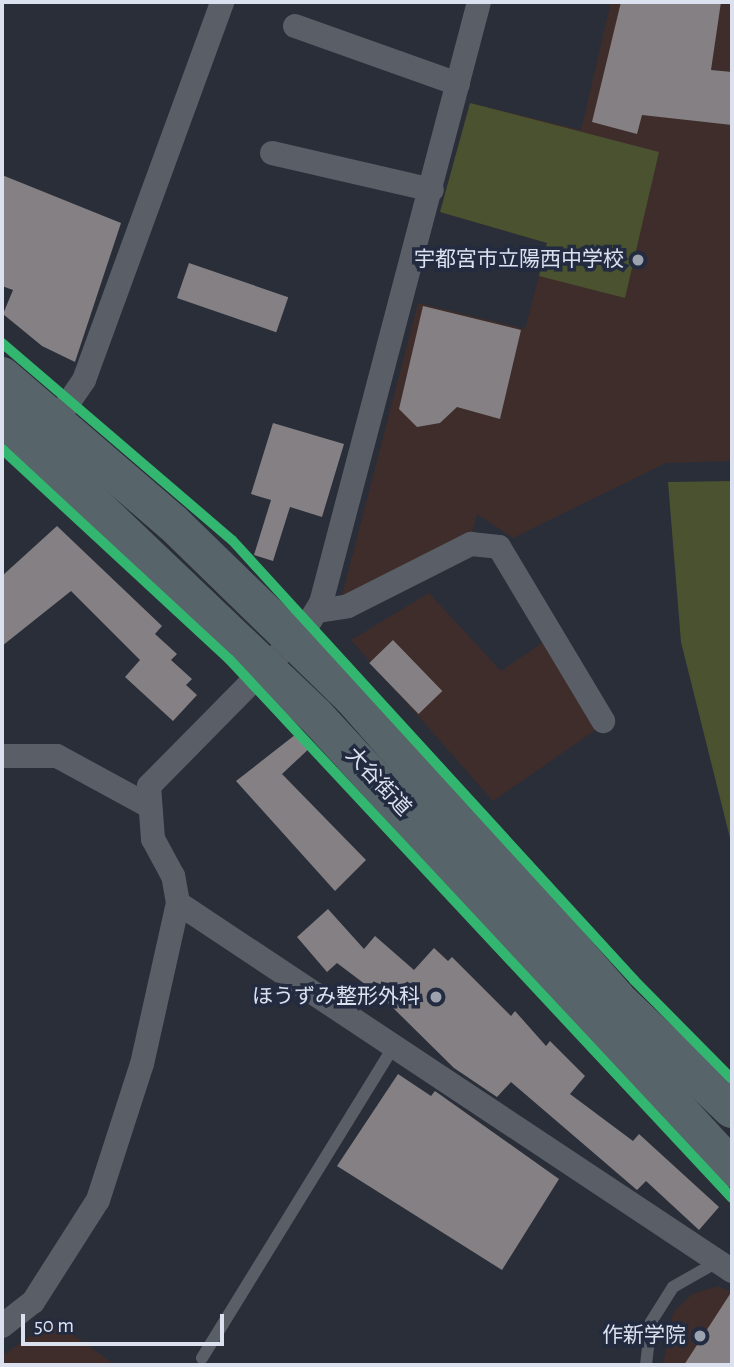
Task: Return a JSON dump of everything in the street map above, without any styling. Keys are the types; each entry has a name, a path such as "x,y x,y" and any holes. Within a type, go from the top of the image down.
{"main road":[{"name":"大谷街道","path":"2,376 56,421 294,640 422,772 622,1004 732,1109"},
{"name":"大谷街道","path":"2,417 267,668 732,1168"}],"street":[{"path":"2,1326 33,1302 98,1200 142,1064 178,903 147,805 149,786 267,668 318,611 432,190 479,2"},
{"path":"56,421 84,380 215,4"},
{"path":"295,26 458,84"},
{"path":"272,153 432,190"},
{"path":"318,611 348,606 471,544 499,547 603,721"},
{"path":"2,756 57,756 147,805"},
{"path":"178,903 724,1267"}],"lane":[{"path":"202,1358 394,1046"},
{"path":"646,1365 651,1322 673,1287 724,1267"}],"shaded area":[{"name":"宇都宮市立陽西中学校","path":"611,2 732,2 732,461 666,463 513,538 477,514 472,533 340,603 418,303 525,329 539,276 547,243 440,212 470,103 581,130"},
{"path":"429,593 501,671 548,639 597,729 493,801 351,640"},
{"name":"作新学院","path":"718,1286 732,1292 732,1365 663,1365 673,1313 692,1294"},
{"path":"53,1320 115,1365 2,1365 2,1356"}],"green space":[{"path":"470,103 659,152 625,298 539,276 547,243 440,212"},
{"path":"732,481 732,846 681,642 668,482"}],"building":[{"path":"621,2 721,2 711,70 732,72 732,125 642,115 637,134 592,122"},
{"path":"2,175 121,223 75,362 42,346 3,314 13,290 2,286"},
{"path":"189,263 288,297 276,332 177,298"},
{"path":"423,306 521,330 500,419 457,407 440,423 417,427 399,409"},
{"path":"273,423 344,444 322,517 290,507 273,561 254,555 271,500 251,494"},
{"path":"57,526 162,626 155,634 177,654 171,660 192,679 186,685 197,695 173,721 125,677 140,660 71,591 2,646 2,576"},
{"path":"393,640 442,691 419,714 369,663"},
{"path":"300,731 313,745 282,774 366,860 335,891 236,781"},
{"path":"328,909 364,949 375,936 414,970 434,948 448,961 452,957 511,1016 515,1011 546,1046 550,1041 585,1076 570,1094 633,1141 639,1134 719,1207 699,1230 646,1181 637,1190 511,1082 497,1097 454,1068 382,997 337,963 327,972 297,937"},
{"path":"398,1074 431,1096 435,1091 559,1179 502,1270 337,1166"},
{"path":"732,1291 732,1365 684,1365"}],"cycle path":[{"path":"2,343 232,540 634,980 732,1079"},
{"path":"2,449 229,659 732,1198"}],"place":[{"name":"宇都宮市立陽西中学校","path":"638,260"},
{"name":"ほうずみ整形外科","path":"436,997"},
{"name":"作新学院","path":"700,1336"}]}
